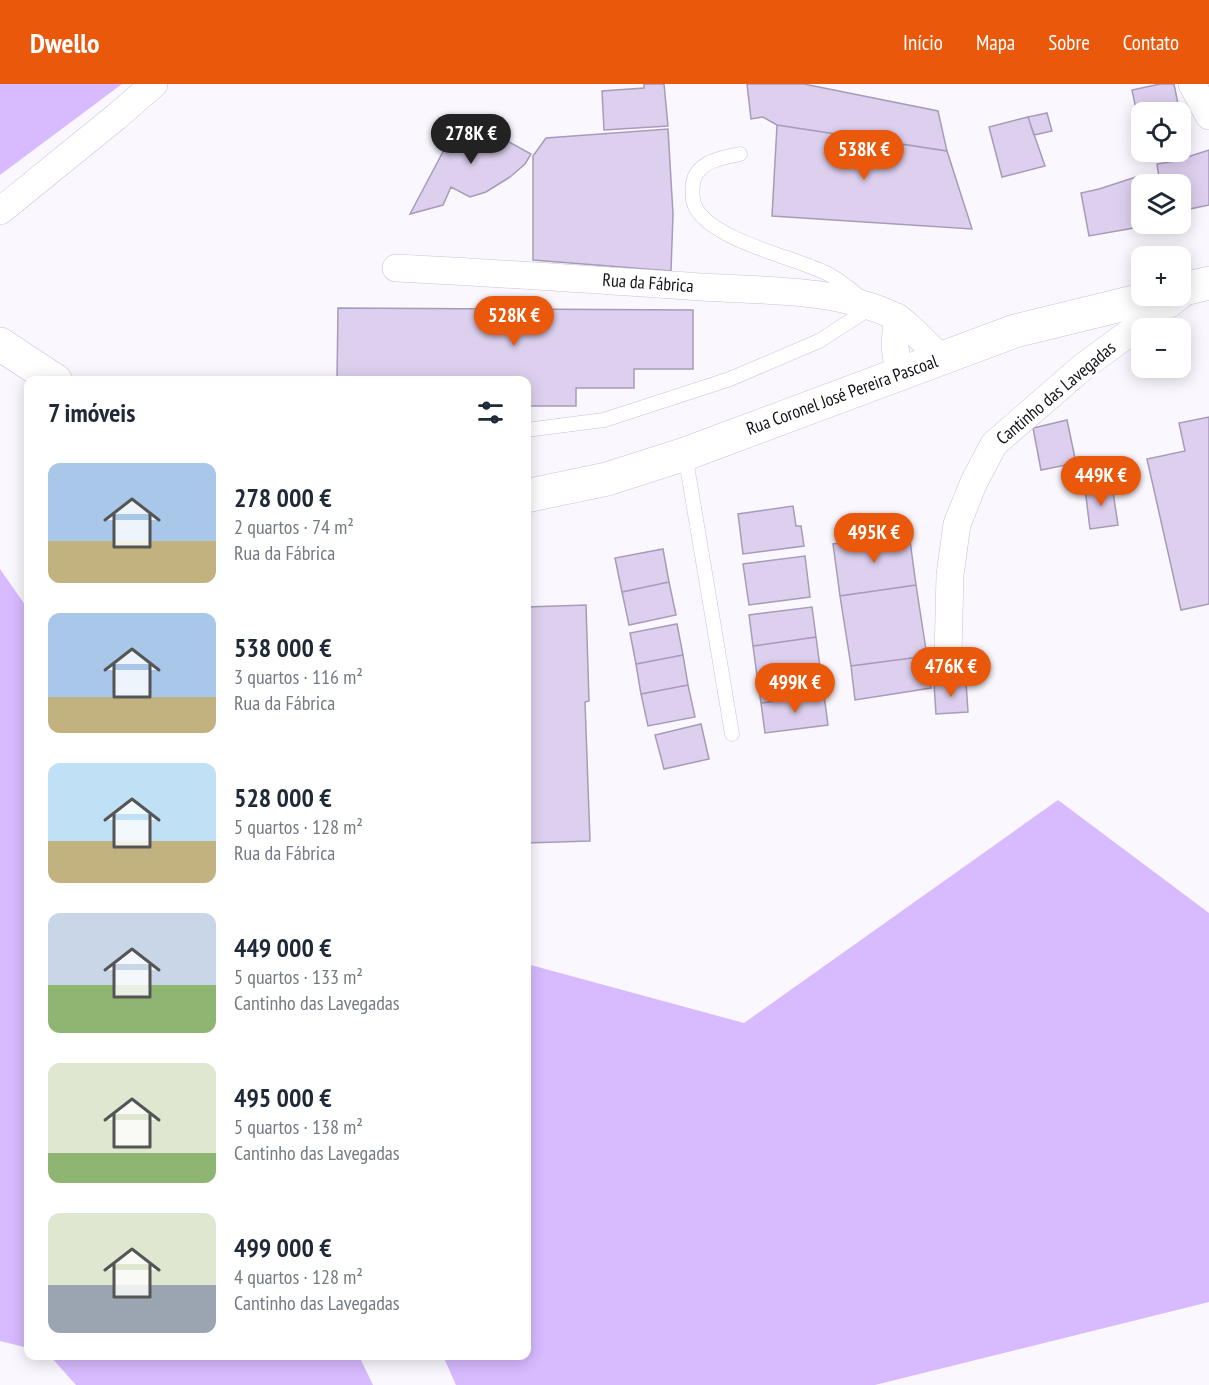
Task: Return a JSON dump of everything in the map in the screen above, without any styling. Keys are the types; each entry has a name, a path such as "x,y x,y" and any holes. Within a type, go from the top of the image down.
{"main road":[{"name":"Rua Coronel José Pereira Pascoal","path":"531,495 607,479 685,454 1015,331 1131,303"},
{"path":"0,344 48,376"}],"street":[{"path":"0,211 154,84"},
{"path":"1192,84 1209,116"},
{"name":"Rua da Fábrica","path":"396,268 836,298 872,307 897,317 941,358"},
{"name":"Cantinho das Lavegadas","path":"948,656 950,575 957,524 974,482 994,444 1084,366 1166,306"},
{"path":"897,317 895,347 899,374"}],"lane":[{"path":"531,429 604,420 730,379 819,341 872,307 829,274 728,235 706,220 697,210 692,189 694,178 713,160 740,154"},
{"path":"685,454 732,734"}],"shaded area":[{"path":"0,84 122,84 0,175"},
{"path":"0,569 24,603 24,1347 0,1341"},
{"path":"1058,800 1209,913 1209,1302 875,1385 456,1385 445,1360 531,1360 531,965 744,1023"},
{"path":"54,1360 361,1360 373,1385 76,1385"}],"building":[{"path":"644,84 664,84 668,126 604,130 602,91 644,88"},
{"path":"747,84 804,84 938,111 947,151 777,125 763,117 751,119"},
{"path":"1160,84 1174,84 1178,102 1134,102 1132,90"},
{"path":"1047,113 1052,131 1034,135 1028,117"},
{"path":"462,116 531,154 525,164 510,177 486,192 470,197 451,187 443,205 410,214"},
{"path":"1028,117 1045,166 1002,177 989,127"},
{"path":"777,125 947,151 972,229 772,216"},
{"path":"668,129 673,214 671,271 533,260 533,156 546,138"},
{"path":"1209,150 1209,205 1191,209 1191,174 1158,174 1157,164 1191,162 1191,156"},
{"path":"1131,179 1131,228 1089,236 1081,193"},
{"path":"338,308 693,310 693,369 634,369 634,388 576,388 576,406 531,406 531,376 337,376"},
{"path":"1209,417 1209,604 1181,610 1147,459 1185,451 1179,423"},
{"path":"1067,420 1076,463 1041,470 1033,428"},
{"path":"1112,485 1118,525 1090,529 1085,489"},
{"path":"793,506 796,526 801,526 804,546 743,554 738,514"},
{"path":"909,533 916,585 840,596 833,544"},
{"path":"663,549 669,582 622,592 615,558"},
{"path":"805,556 810,597 749,605 743,564"},
{"path":"669,582 676,615 629,625 622,592"},
{"path":"916,585 927,656 851,666 840,596"},
{"path":"586,605 589,701 585,702 590,841 531,843 531,607"},
{"path":"812,607 816,637 753,646 749,615"},
{"path":"677,624 683,655 636,664 630,633"},
{"path":"816,637 820,667 757,676 753,646"},
{"path":"683,655 688,685 641,694 636,664"},
{"path":"927,656 931,688 855,700 851,666"},
{"path":"820,667 824,695 761,703 757,676"},
{"path":"966,682 968,712 936,714 934,684"},
{"path":"688,685 695,717 648,726 641,694"},
{"path":"824,695 828,725 765,733 761,703"},
{"path":"701,724 709,759 664,769 655,735"}]}
